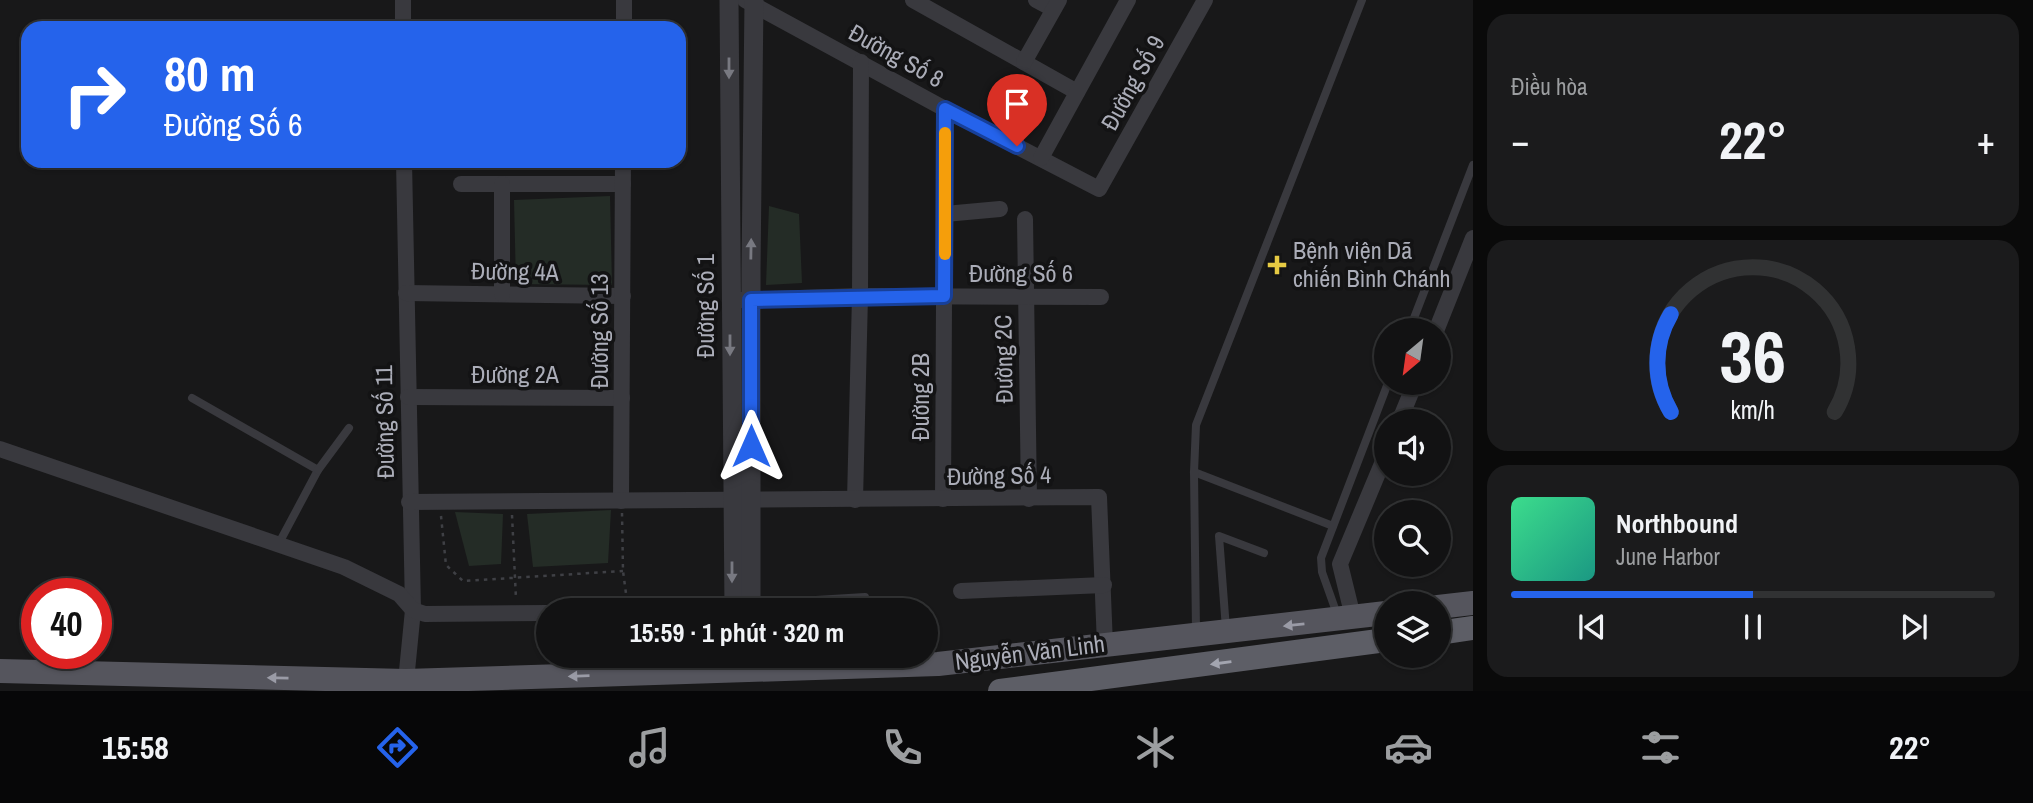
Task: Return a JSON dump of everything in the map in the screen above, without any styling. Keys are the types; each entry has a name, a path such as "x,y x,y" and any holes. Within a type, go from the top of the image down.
{"highway":[{"path":"1451,631 1473,628"},
{"name":"Nguyễn Văn Linh","path":"1000,691 1374,642"}],"main road":[{"path":"1451,606 1473,603"},
{"name":"Nguyễn Văn Linh","path":"0,671 406,681 744,673 938,664 1374,616"}],"street":[{"path":"403,0 403,21"},
{"path":"624,0 624,21"},
{"name":"Đường Số 1","path":"729,0 731,500 741,598"},
{"path":"913,0 1077,92"},
{"path":"1024,62 1056,5 1036,0"},
{"path":"1041,158 1128,0"},
{"name":"Đường Số 9","path":"1099,189 1205,0"},
{"name":"Đường Số 1","path":"743,598 752,500 751,1"},
{"name":"Đường Số 8","path":"751,1 945,109 1099,189"},
{"path":"855,500 860,296 861,62"},
{"name":"Đường 2B","path":"943,499 945,109"},
{"name":"Đường Số 11","path":"404,168 413,610 406,681"},
{"name":"Đường Số 13","path":"621,501 623,168"},
{"path":"461,184 623,184"},
{"path":"502,184 502,294"},
{"path":"945,214 1000,209"},
{"name":"Đường 2C","path":"1025,219 1029,499"},
{"path":"1442,318 1473,238"},
{"name":"Đường 4A","path":"406,293 622,296"},
{"name":"Đường Số 6","path":"730,300 860,296 1101,296"},
{"name":"Đường 2A","path":"408,397 622,398"},
{"path":"0,449 344,567 399,594 413,610 425,614 536,613"},
{"path":"1346,619 1340,565 1374,483"},
{"name":"Đường Số 4","path":"409,502 1099,497 1105,645"},
{"path":"961,591 1104,585"}],"lane":[{"path":"1196,634 1195,433 1362,0"},
{"path":"1414,318 1473,164"},
{"path":"1346,619 1321,567 1322,554 1383,396"},
{"path":"192,398 318,470"},
{"path":"278,545 318,470 349,428"},
{"path":"1194,472 1333,526"},
{"path":"1226,631 1219,536 1264,553"},
{"path":"854,598 865,597"}],"path":[{"path":"511,501 517,613"},
{"path":"621,501 623,571 627,598"},
{"path":"439,502 446,565 464,581 623,571"}],"shaded area":[{"path":"610,196 612,285 516,284 514,200"},
{"path":"769,206 799,214 802,283 766,285"},
{"path":"611,510 608,563 533,567 527,514"},
{"path":"455,512 503,514 501,564 469,566"}],"slow traffic":[{"path":"945,133 945,254"}],"place":[{"name":"Bệnh viện Dã chiến Bình Chánh","path":"1277,265"}],"route":[{"path":"751,446 751,300 944,296 945,109 1017,146"}]}
